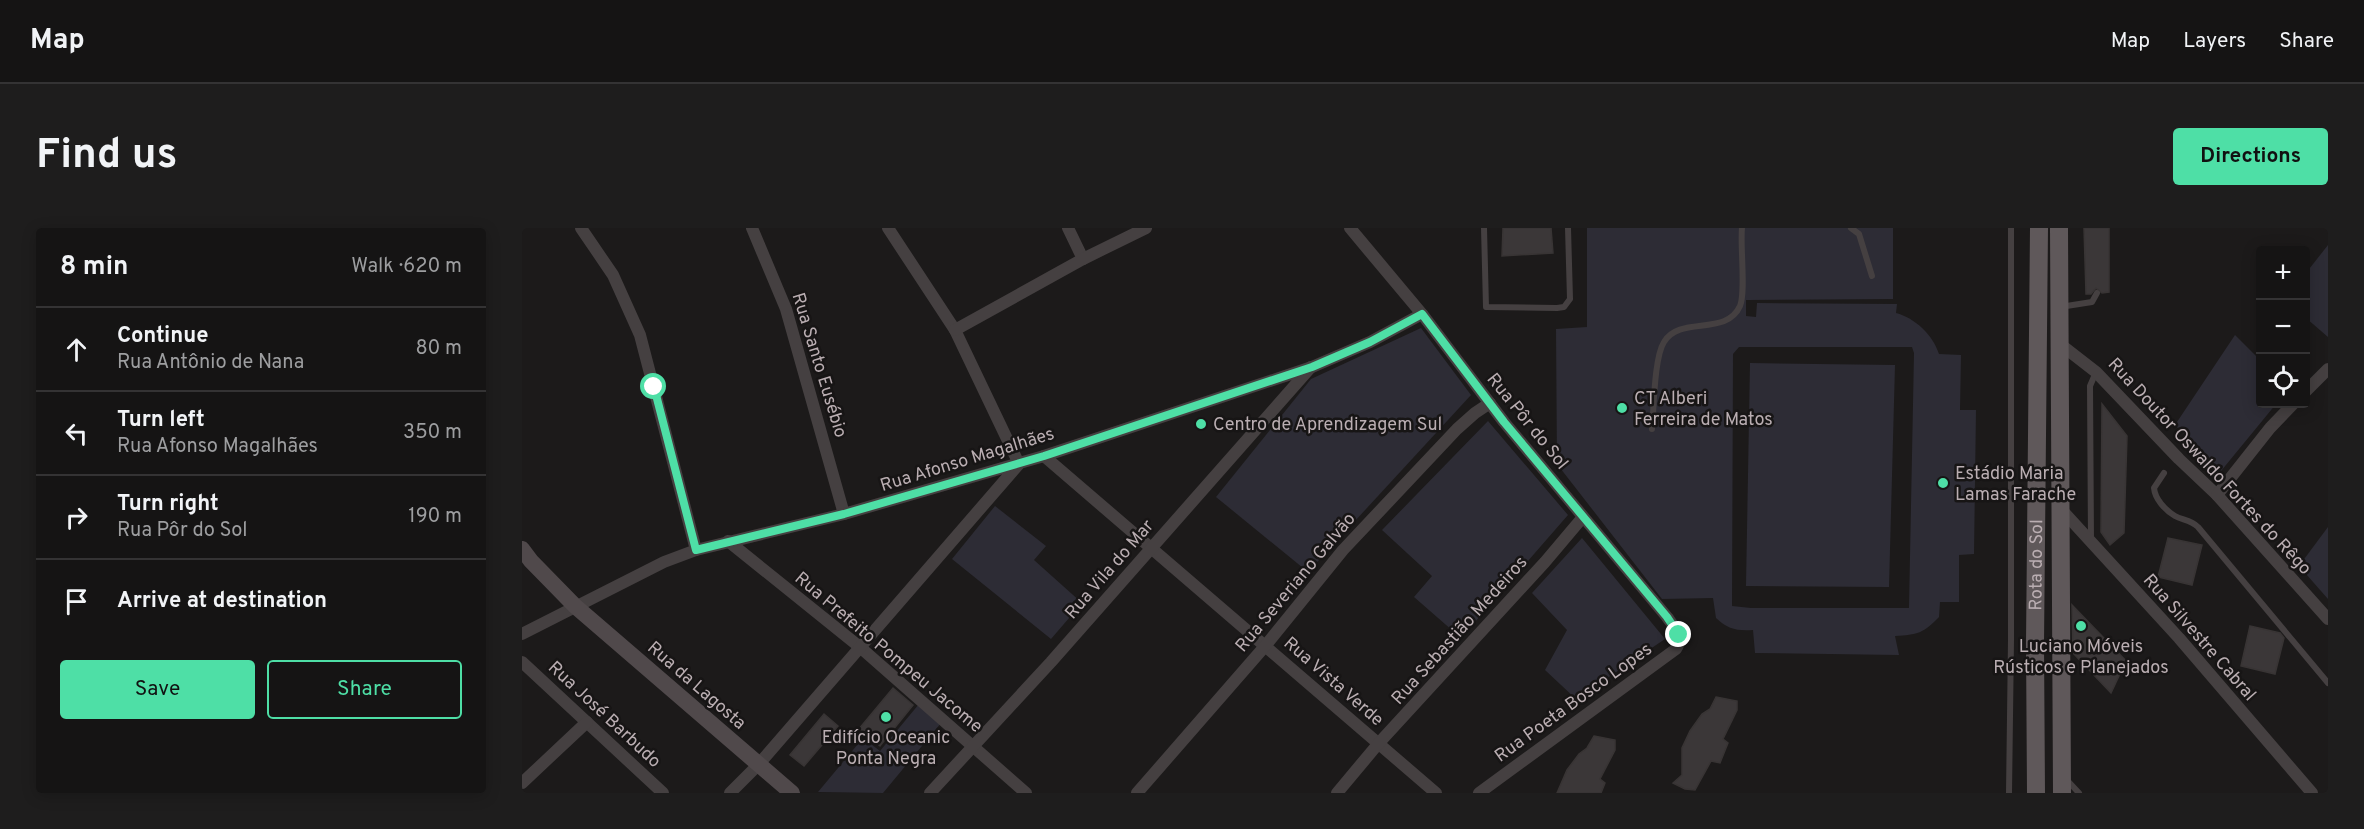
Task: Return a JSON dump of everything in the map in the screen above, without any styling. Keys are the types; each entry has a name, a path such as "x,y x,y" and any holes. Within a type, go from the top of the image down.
{"main road":[{"name":"Rota do Sol","path":"2036,793 2035,632 2039,228"},
{"name":"Rota do Sol","path":"2059,228 2062,784"}],"street":[{"path":"581,228 613,275 640,335 696,550"},
{"name":"Rua Santo Eusébio","path":"752,228 786,309 844,514"},
{"path":"730,793 759,764 861,648 1018,464 955,330 888,228"},
{"path":"1068,228 1083,259"},
{"name":"Rua Pôr do Sol","path":"1350,228 1422,314 1582,517 1667,617 1679,635"},
{"path":"955,330 1140,230"},
{"name":"Rua Afonso Magalhães","path":"522,633 664,562 696,550 844,514 1044,456 1312,367 1370,342 1422,314"},
{"name":"Rua Doutor Oswaldo Fortes do Rêgo","path":"2060,344 2097,372 2217,495 2328,619"},
{"name":"Rua Vila do Mar","path":"930,793 1051,663 1312,367"},
{"path":"2310,387 2328,369"},
{"name":"Rua Severiano Galvão","path":"1137,793 1266,645 1342,550 1463,424 1490,403"},
{"path":"2217,495 2270,428 2289,408"},
{"name":"Rua Vista Verde","path":"1044,456 1436,793"},
{"name":"Rua Silvestre Cabral","path":"2059,507 2179,638 2312,793"},
{"name":"Rua Sebastião Medeiros","path":"1337,793 1378,744 1508,603 1582,517"},
{"name":"Rua Prefeito Pompeu Jacome","path":"728,541 861,648 1026,793"},
{"name":"Rua da Lagosta","path":"525,560 792,793"},
{"name":"Rua Poeta Bosco Lopes","path":"1479,793 1676,649 1679,645 1679,635"},
{"name":"Rua José Barbudo","path":"522,662 663,793"},
{"path":"522,783 587,722"}],"lane":[{"path":"1484,228 1486,307 1557,308 1564,307 1570,299 1568,228"},
{"path":"1652,429 1658,365 1663,342 1678,331 1724,322 1733,316 1741,305 1742,228"},
{"path":"1851,228 1859,234 1872,276"},
{"path":"2009,793 2012,228"},
{"path":"2060,307 2092,302 2097,293"},
{"path":"2091,542 2090,386 2097,372"},
{"path":"2164,473 2154,488 2155,495 2162,505 2175,516 2198,526 2328,683"},
{"path":"2062,784 2079,793"}],"shaded area":[{"path":"1587,228 1893,228 1893,299 1746,300 1746,316 1756,317 1757,303 1897,304 1896,313 1922,328 1932,340 1939,354 1961,355 1960,410 1976,410 1974,554 1959,555 1959,602 1940,602 1939,617 1929,627 1915,634 1895,636 1899,655 1755,653 1753,630 1728,627 1720,622 1716,618 1713,598 1662,599 1557,464 1556,329 1587,327","holes":["1739,347 1912,347 1914,353 1909,608 1732,606 1733,354"]},
{"path":"2328,245 2328,337 2310,321 2310,268"},
{"path":"1421,328 1471,395 1308,572 1216,497 1311,379"},
{"path":"2235,335 2256,356 2256,408 2273,408 2221,471 2175,425"},
{"path":"1750,363 1895,365 1889,587 1746,586"},
{"path":"1488,421 1568,515 1461,638 1414,597 1432,576 1382,530"},
{"path":"995,506 1046,546 1034,560 1082,603 1051,639 952,559"},
{"path":"2328,527 2328,599 2299,566"},
{"path":"1582,538 1665,639 1576,699 1545,670 1567,630 1532,593"},
{"path":"919,704 941,723 883,793 818,792 863,738 880,751"}],"building":[{"path":"1503,228 1551,228 1553,253 1502,256"},
{"path":"2084,228 2109,228 2109,292 2102,293 2096,288 2091,294 2086,294"},
{"path":"2102,404 2127,436 2124,533 2110,545 2101,532"},
{"path":"2168,538 2202,545 2192,585 2158,577"},
{"name":"Luciano Móveis Rústicos e Planejados","path":"2072,605 2126,661 2111,693 2073,653"},
{"path":"2250,626 2280,633 2284,638 2275,674 2241,666"},
{"name":"Edifício Oceanic Ponta Negra","path":"893,688 913,705 880,746 859,729"},
{"path":"1716,697 1737,701 1737,710 1723,739 1728,743 1720,763 1711,761 1695,790 1685,789 1673,783 1682,775 1682,748 1690,731 1702,714 1710,709"},
{"path":"824,714 838,726 804,766 790,755"},
{"path":"1594,736 1615,740 1615,750 1600,779 1605,783 1601,793 1557,793 1567,770 1579,754 1587,748"}],"place":[{"name":"CT Alberi Ferreira de Matos","path":"1622,408"},
{"name":"Centro de Aprendizagem Sul","path":"1201,424"},
{"name":"Estádio Maria Lamas Farache","path":"1943,483"},
{"name":"Luciano Móveis Rústicos e Planejados","path":"2081,626"},
{"name":"Edifício Oceanic Ponta Negra","path":"886,717"}],"route":[{"path":"654,387 696,550 844,514 1044,456 1312,367 1370,342 1422,314 1504,422 1667,617 1679,635"}]}
